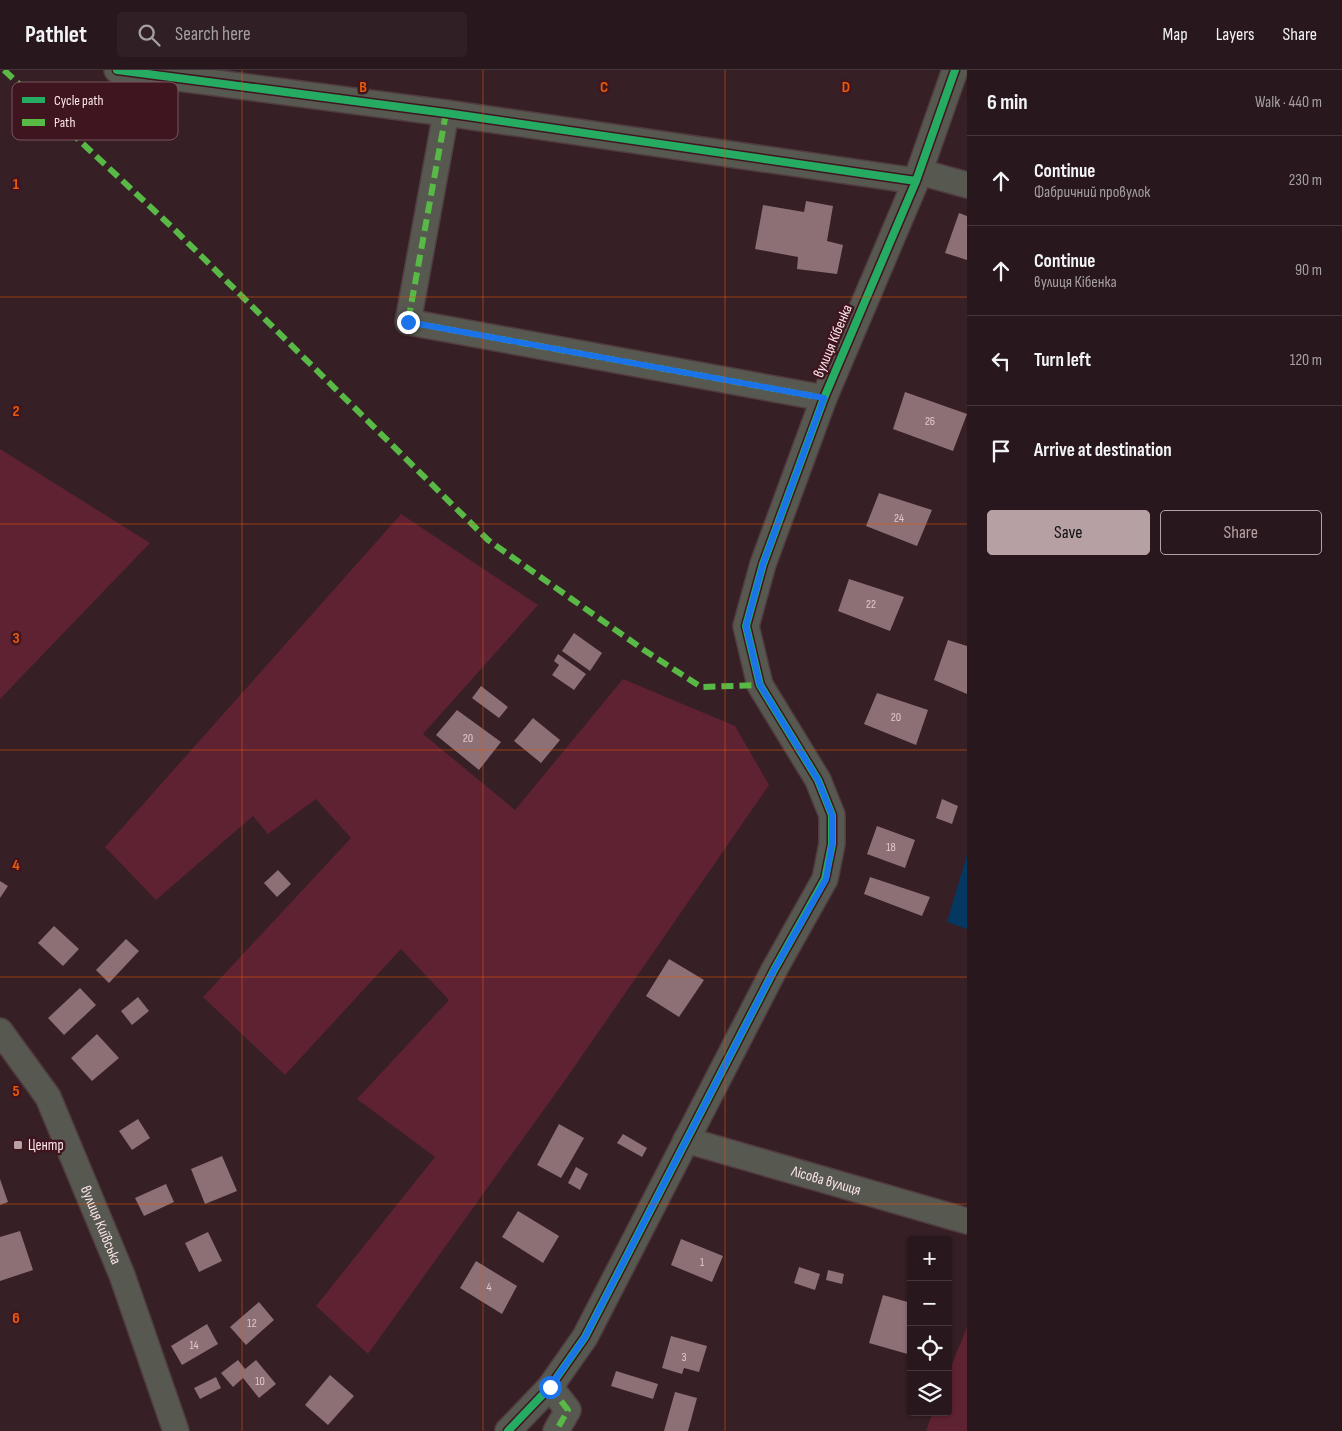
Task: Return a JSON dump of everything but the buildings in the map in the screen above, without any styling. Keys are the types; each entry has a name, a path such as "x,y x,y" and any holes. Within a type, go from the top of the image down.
{"street":[{"path":"117,70 967,185"},
{"name":"вулиця Кібенка","path":"508,1431 550,1387 585,1337 774,970 826,879 832,844 832,815 818,780 760,685 746,626 763,564 824,398 918,177 955,70"},
{"path":"446,113 408,322 824,398"},
{"name":"вулиця Київська","path":"0,1031 48,1097 122,1275 176,1431"},
{"name":"Лісова вулиця","path":"686,1140 967,1221"},
{"path":"550,1387 568,1410 556,1431"}],"shaded area":[{"path":"0,449 150,543 0,699"},
{"path":"401,514 538,605 423,734 515,810 623,679 735,726 769,785 568,1076 368,1354 316,1306 435,1157 357,1099 449,1000 401,949 285,1075 203,997 351,838 316,799 268,834 253,816 156,900 105,847"},
{"path":"967,1327 967,1431 926,1431 932,1416 952,1416 952,1364"}],"water":[{"path":"967,855 967,929 947,922"}],"marked path":[{"path":"4,70 17,82"},
{"path":"446,113 408,322 824,398"},
{"path":"79,140 174,229 488,540 644,650 701,687 760,685"},
{"path":"550,1387 568,1410 556,1431"}],"cycle path":[{"path":"117,70 446,113 916,181"},
{"path":"508,1431 550,1387 585,1337 774,970 825,879 832,844 832,815 818,780 760,685 746,626 763,564 824,398 916,181 955,70"}],"place":[{"name":"Центр","path":"18,1145"}],"route":[{"path":"408,322 824,398 763,564 746,626 760,685 818,780 832,815 832,844 826,879 774,970 585,1337 550,1387"}]}
